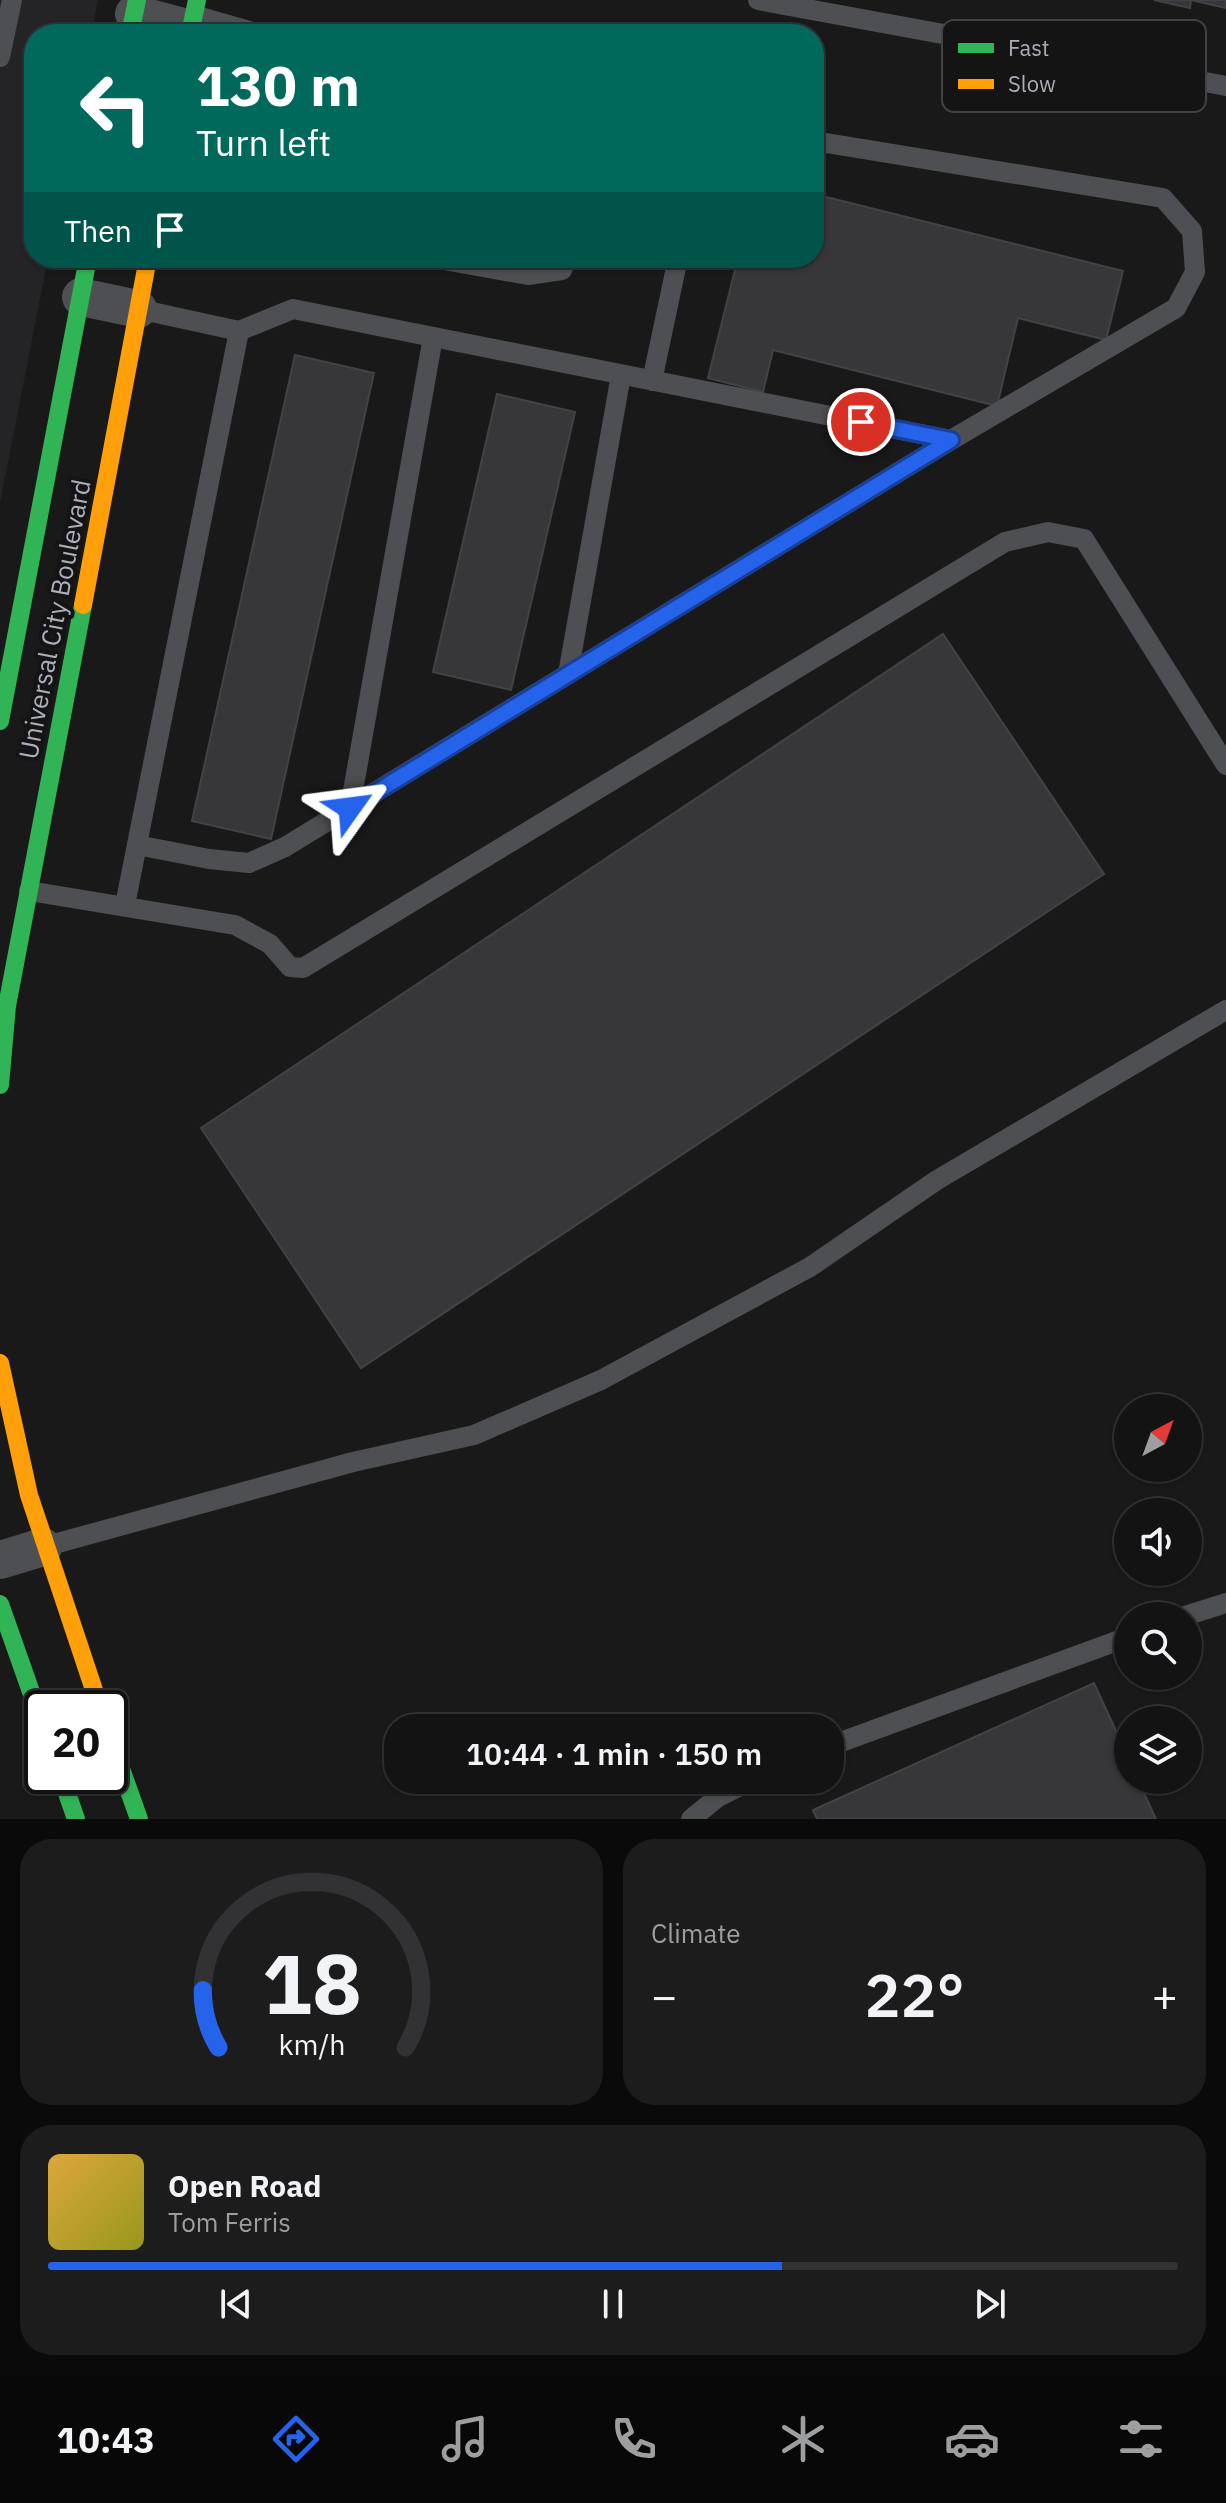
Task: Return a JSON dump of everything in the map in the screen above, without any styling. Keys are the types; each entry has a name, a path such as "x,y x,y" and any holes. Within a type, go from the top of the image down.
{"street":[{"path":"133,16 193,19"},
{"name":"Universal City Boulevard","path":"0,721 86,268"},
{"name":"Universal City Boulevard","path":"0,1085 11,929 29,891 146,268"},
{"path":"81,297 138,309"},
{"path":"0,1363 8,1415 43,1547 94,1690"},
{"path":"0,1560 43,1547"},
{"path":"0,1604 30,1690"},
{"path":"128,1788 139,1819"},
{"path":"67,1794 76,1819"}],"lane":[{"path":"0,57 12,0"},
{"path":"758,0 942,34"},
{"path":"193,19 215,24"},
{"path":"1206,82 1226,86"},
{"path":"137,845 249,863 285,847 951,440 1176,308 1195,272 1192,231 1163,198 824,143"},
{"path":"489,268 528,275 563,268"},
{"path":"652,381 676,268"},
{"path":"138,309 239,331 293,309 951,440"},
{"path":"125,905 239,331"},
{"path":"350,808 433,337"},
{"path":"568,674 621,375"},
{"path":"29,891 235,925 270,944 290,967 303,968 1005,542 1048,532 1084,539 1226,765"},
{"path":"0,582 25,587"},
{"path":"43,1547 353,1462 474,1435 601,1380 810,1267 937,1180 1226,1010"},
{"path":"1202,1611 1226,1603"},
{"path":"844,1741 1114,1642"},
{"path":"691,1819 724,1794"}],"shaded area":[{"path":"0,0 98,0 93,24 24,24 24,268 46,268 0,503"}],"building":[{"path":"1154,0 1191,0 1190,8"},
{"path":"1191,0 1226,0 1226,8"},
{"path":"824,196 1123,271 1106,340 1018,318 997,406 773,350 763,392 708,378 736,268 824,268"},
{"path":"295,355 374,373 271,839 192,821"},
{"path":"497,394 575,412 511,690 433,672"},
{"path":"943,634 1104,874 361,1368 201,1128"},
{"path":"1094,1683 1114,1727 1114,1794 1144,1794 1156,1819 817,1819 813,1810"}],"traffic: fast":[{"path":"132,24 137,0"},
{"path":"192,24 197,0"},
{"path":"0,721 86,268"},
{"path":"0,1085 7,1006 83,605"},
{"path":"0,1604 30,1690"},
{"path":"128,1788 139,1819"},
{"path":"67,1794 76,1819"}],"traffic: slow":[{"path":"83,605 146,268"},
{"path":"0,1363 29,1495 94,1690"}],"route":[{"path":"350,808 951,440 861,422"}]}
